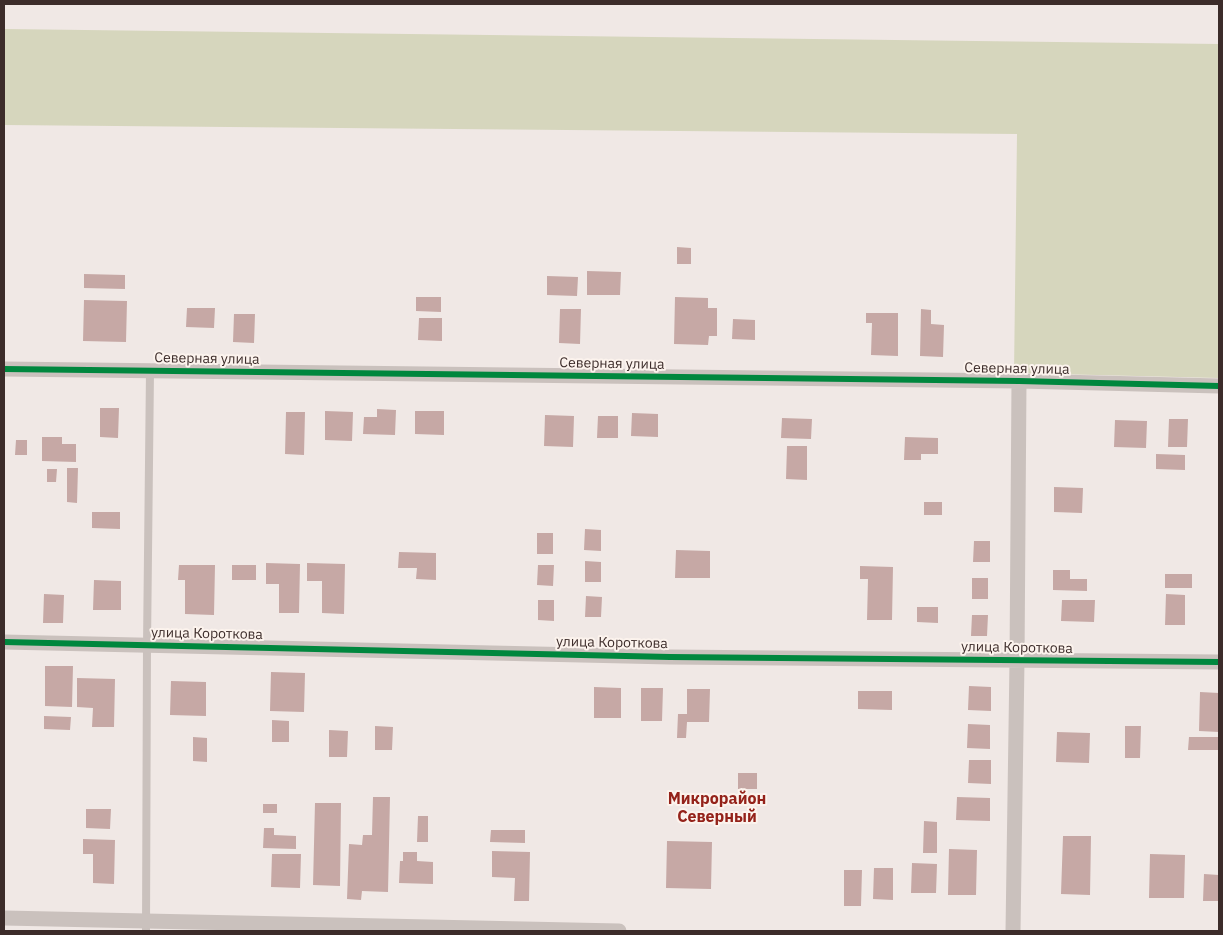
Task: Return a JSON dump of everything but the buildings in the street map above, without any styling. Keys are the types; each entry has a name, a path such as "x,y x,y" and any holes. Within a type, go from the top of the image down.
{"street":[{"name":"Северная улица","path":"4,369 1019,381 1219,386"},
{"path":"1012,931 1019,381"},
{"name":"улица Короткова","path":"4,642 670,657 1219,662"},
{"path":"4,918 146,926 619,931"}],"lane":[{"path":"146,926 150,371"}],"green space":[{"path":"4,29 1219,44 1219,378 1014,373 1017,134 4,125"}],"cycle path":[{"path":"4,369 1019,381 1219,386"},
{"path":"4,642 670,657 1219,662"}],"district":[{"name":"Микрорайон Северный","path":"717,808"}]}
